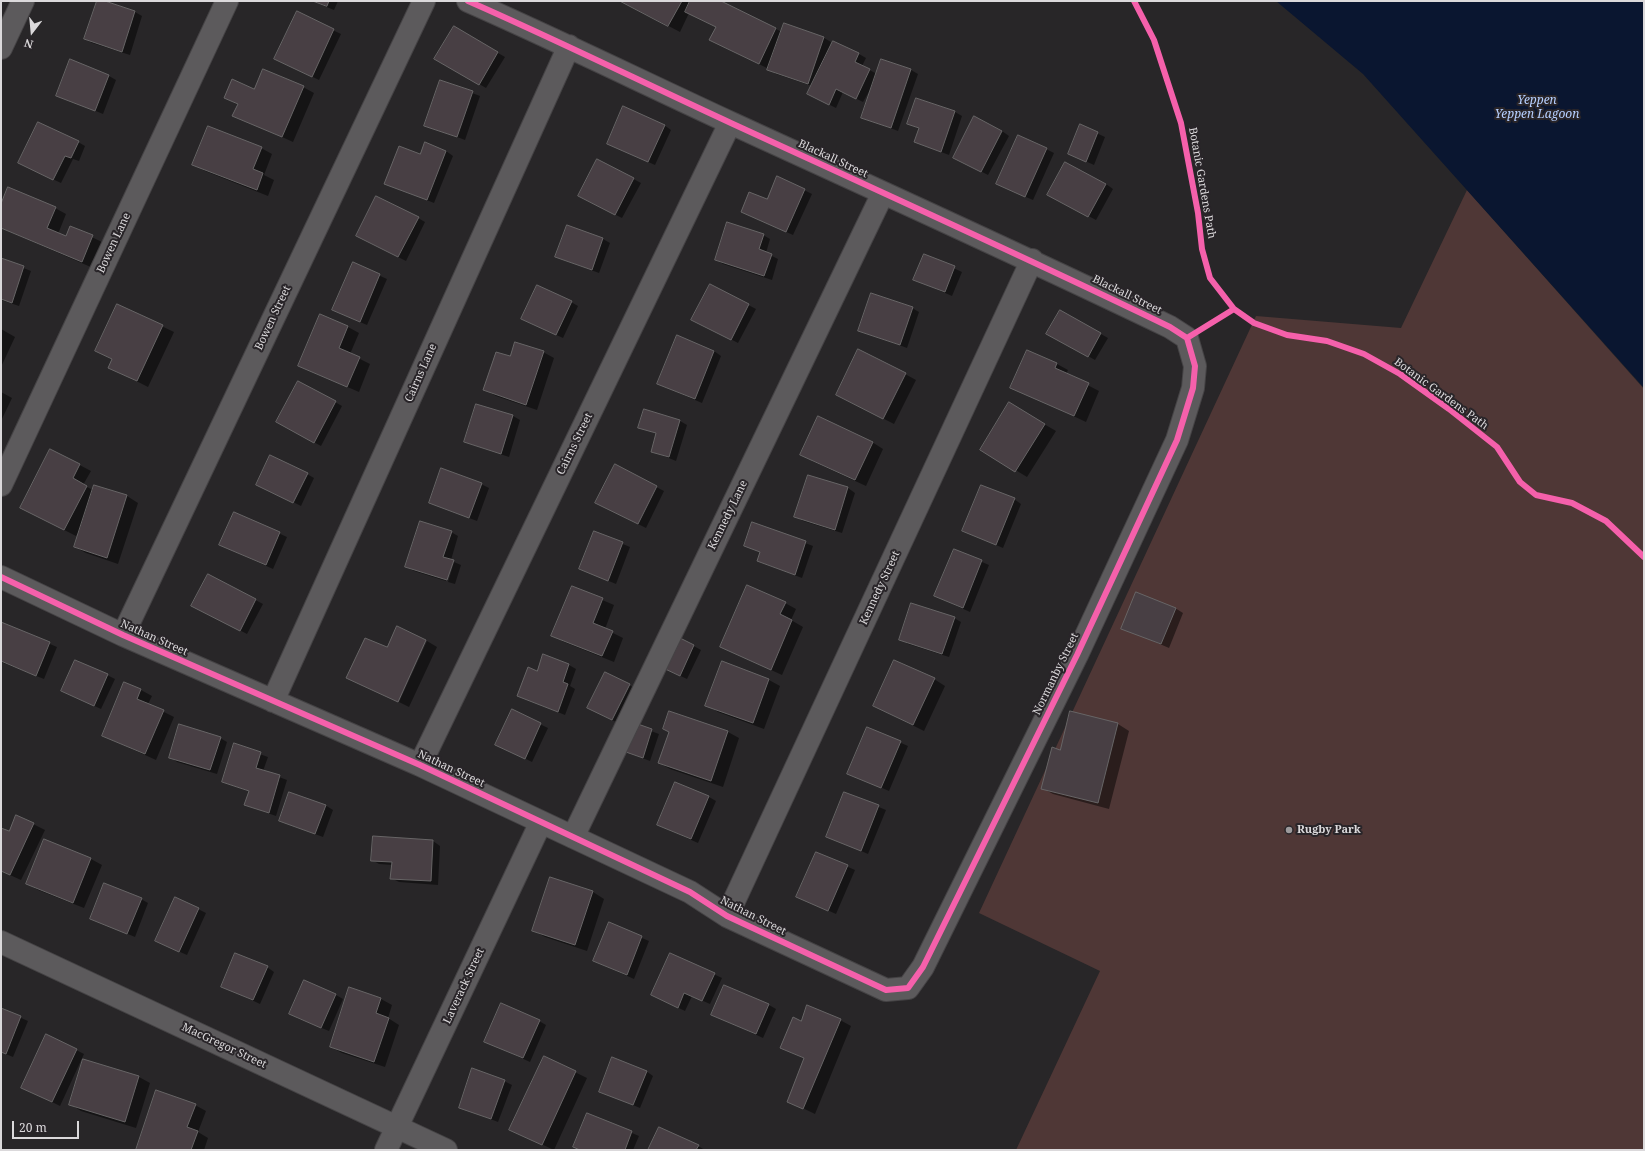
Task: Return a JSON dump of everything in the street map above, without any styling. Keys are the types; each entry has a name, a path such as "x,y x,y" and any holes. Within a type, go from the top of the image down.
{"street":[{"path":"1,48 23,1"},
{"name":"Bowen Lane","path":"1,485 227,1"},
{"name":"Bowen Street","path":"123,635 424,1"},
{"name":"Blackall Street","path":"468,1 569,46 883,193 1032,260 1170,327 1187,338"},
{"name":"Cairns Lane","path":"273,701 569,46"},
{"name":"Cairns Street","path":"420,765 730,122"},
{"name":"Kennedy Lane","path":"573,837 883,193"},
{"name":"Kennedy Street","path":"727,916 1032,260"},
{"name":"Normanby Street","path":"886,990 908,988 923,967 1077,654 1177,440 1193,388 1195,366 1187,338"},
{"name":"Nathan Street","path":"1,577 123,635 420,765 690,892 727,916 886,990"},
{"name":"Laverack Street","path":"386,1150 541,822"},
{"name":"MacGregor Street","path":"1,942 446,1150"}],"shaded area":[{"path":"1467,190 1644,389 1644,1150 1016,1150 1100,971 979,913 1256,316 1401,328"}],"water":[{"name":"Yeppen Yeppen Lagoon","path":"1276,1 1644,1 1644,388 1363,74"}],"building":[{"path":"97,1 105,1 135,11 122,52 84,39"},
{"path":"313,1 329,1 327,6"},
{"path":"620,1 682,1 668,26"},
{"path":"690,1 721,1 776,28 759,64 709,40 716,27 685,12"},
{"path":"297,11 334,29 312,77 274,59"},
{"path":"784,23 824,37 808,84 767,70"},
{"path":"454,26 498,52 479,85 434,59"},
{"path":"833,41 859,53 855,62 870,69 856,99 836,89 829,105 807,94"},
{"path":"70,59 109,75 95,111 56,96"},
{"path":"881,59 911,69 891,128 861,118"},
{"path":"263,69 304,86 282,137 232,116 238,104 224,98 232,79 254,89"},
{"path":"440,80 473,91 457,137 424,126"},
{"path":"916,98 955,111 941,152 914,142 919,128 907,124"},
{"path":"623,106 665,125 648,162 607,144"},
{"path":"974,116 1002,131 981,172 953,158"},
{"path":"38,122 79,141 71,158 65,156 53,180 18,163"},
{"path":"1080,124 1098,132 1086,162 1068,154"},
{"path":"208,126 262,147 253,169 263,173 257,190 192,165"},
{"path":"1018,135 1047,148 1025,197 996,184"},
{"path":"425,142 446,151 427,200 384,184 399,146 420,154"},
{"path":"597,159 634,178 615,215 578,196"},
{"path":"1065,162 1106,184 1088,217 1047,195"},
{"path":"777,176 805,189 786,232 741,212 749,192 767,199"},
{"path":"8,187 56,207 47,228 66,236 70,226 93,235 82,262 1,228 1,204"},
{"path":"376,196 419,217 398,257 356,236"},
{"path":"727,222 764,234 759,249 772,254 764,276 715,260"},
{"path":"567,225 603,238 592,270 555,257"},
{"path":"924,254 955,266 945,292 913,280"},
{"path":"1,258 24,266 12,303 1,299"},
{"path":"353,262 380,274 360,322 332,310"},
{"path":"710,284 749,304 731,340 691,320"},
{"path":"537,285 572,301 556,335 521,319"},
{"path":"871,293 913,307 900,345 858,331"},
{"path":"117,304 163,325 137,381 108,368 112,359 95,351"},
{"path":"1060,310 1101,333 1088,357 1046,334"},
{"path":"320,314 348,326 339,348 360,357 347,387 298,366"},
{"path":"677,335 714,351 695,399 657,384"},
{"path":"515,342 544,351 526,405 483,390 496,352 510,356"},
{"path":"858,349 906,373 883,419 836,395"},
{"path":"1027,350 1057,363 1055,368 1089,383 1074,416 1010,388"},
{"path":"298,381 336,401 314,443 276,422"},
{"path":"1009,402 1045,424 1015,472 980,450"},
{"path":"476,404 513,415 501,454 464,442"},
{"path":"644,409 680,420 669,457 651,452 656,433 638,428"},
{"path":"818,416 873,442 855,480 800,455"},
{"path":"50,449 80,464 73,478 87,486 64,530 20,508"},
{"path":"270,455 308,473 293,503 256,485"},
{"path":"615,464 657,486 638,524 595,503"},
{"path":"441,468 482,483 469,518 429,503"},
{"path":"808,475 848,487 835,530 794,517"},
{"path":"94,485 127,495 107,558 74,547"},
{"path":"981,485 1015,498 996,545 962,531"},
{"path":"234,512 280,532 266,565 219,545"},
{"path":"420,521 452,531 443,557 454,560 447,580 405,567"},
{"path":"752,522 806,541 795,575 757,561 760,552 744,546"},
{"path":"594,531 623,542 608,581 579,569"},
{"path":"954,549 982,560 963,608 934,596"},
{"path":"208,574 256,599 240,631 191,606"},
{"path":"747,585 786,602 780,614 792,620 771,670 720,647"},
{"path":"572,586 603,598 593,623 613,631 602,656 551,636"},
{"path":"1136,592 1176,608 1161,644 1121,629"},
{"path":"911,603 955,617 942,654 899,640"},
{"path":"1,622 50,642 36,676 1,661"},
{"path":"397,626 426,640 398,702 346,678 365,638 387,647"},
{"path":"676,636 694,645 680,676 661,667"},
{"path":"543,654 569,664 563,682 568,684 558,712 517,696 528,667 537,671"},
{"path":"75,660 108,674 94,706 61,691"},
{"path":"894,660 935,678 913,725 873,706"},
{"path":"722,661 769,679 753,723 705,706"},
{"path":"605,672 630,684 612,720 587,708"},
{"path":"124,682 141,689 137,699 164,710 145,754 102,736"},
{"path":"512,709 541,723 525,759 495,745"},
{"path":"669,711 728,731 711,781 658,763 669,732 663,729"},
{"path":"1070,711 1118,723 1098,803 1041,789 1052,747 1060,750"},
{"path":"632,722 652,729 643,758 623,751"},
{"path":"179,724 221,737 210,770 169,758"},
{"path":"867,727 901,741 881,788 847,774"},
{"path":"234,743 261,752 256,768 280,775 269,813 244,805 249,791 222,782"},
{"path":"675,782 709,796 691,839 657,825"},
{"path":"289,792 326,805 315,834 279,821"},
{"path":"844,792 879,805 861,851 826,837"},
{"path":"16,815 34,823 10,875 1,871 1,828 9,831"},
{"path":"373,836 433,840 431,881 390,879 392,862 371,861"},
{"path":"44,839 91,858 73,903 26,884"},
{"path":"816,852 848,865 828,911 796,897"},
{"path":"550,877 593,891 575,945 532,931"},
{"path":"104,883 142,898 127,934 90,919"},
{"path":"175,897 199,908 179,952 155,941"},
{"path":"609,922 642,936 627,975 593,961"},
{"path":"235,953 268,966 253,1000 221,987"},
{"path":"670,953 715,973 702,1001 684,993 678,1008 651,995"},
{"path":"304,980 336,994 321,1028 289,1014"},
{"path":"724,985 769,1004 756,1034 711,1015"},
{"path":"349,987 381,998 376,1013 389,1018 374,1062 330,1047"},
{"path":"501,1003 540,1020 523,1058 484,1042"},
{"path":"807,1005 841,1019 803,1109 787,1102 804,1058 780,1048 793,1017 801,1021"},
{"path":"1,1008 21,1016 6,1054 1,1052"},
{"path":"46,1034 77,1049 52,1102 21,1088"},
{"path":"544,1056 576,1071 542,1145 509,1130"},
{"path":"612,1057 647,1071 633,1105 599,1092"},
{"path":"83,1059 139,1076 125,1122 69,1105"},
{"path":"472,1068 505,1080 491,1119 459,1108"},
{"path":"156,1090 196,1104 187,1127 198,1131 191,1150 136,1150"},
{"path":"587,1113 632,1131 625,1150 580,1150 573,1147"},
{"path":"659,1127 699,1145 696,1150 648,1150"}],"cycle path":[{"path":"468,1 1061,275 1170,327 1187,338"},
{"name":"Botanic Gardens Path","path":"1134,1 1154,40 1181,123 1198,213 1202,249 1210,278 1234,309 1254,323 1287,335 1327,341 1364,354 1400,374 1449,409 1497,447 1520,482 1536,495 1572,503 1606,521 1644,557"},
{"path":"1187,338 1234,309"},
{"path":"1,577 123,635 420,765 690,892 727,916 886,990 908,988 923,967 1077,655 1177,440 1193,388 1195,366 1187,338"}],"place":[{"name":"Rugby Park","path":"1289,830"}]}
